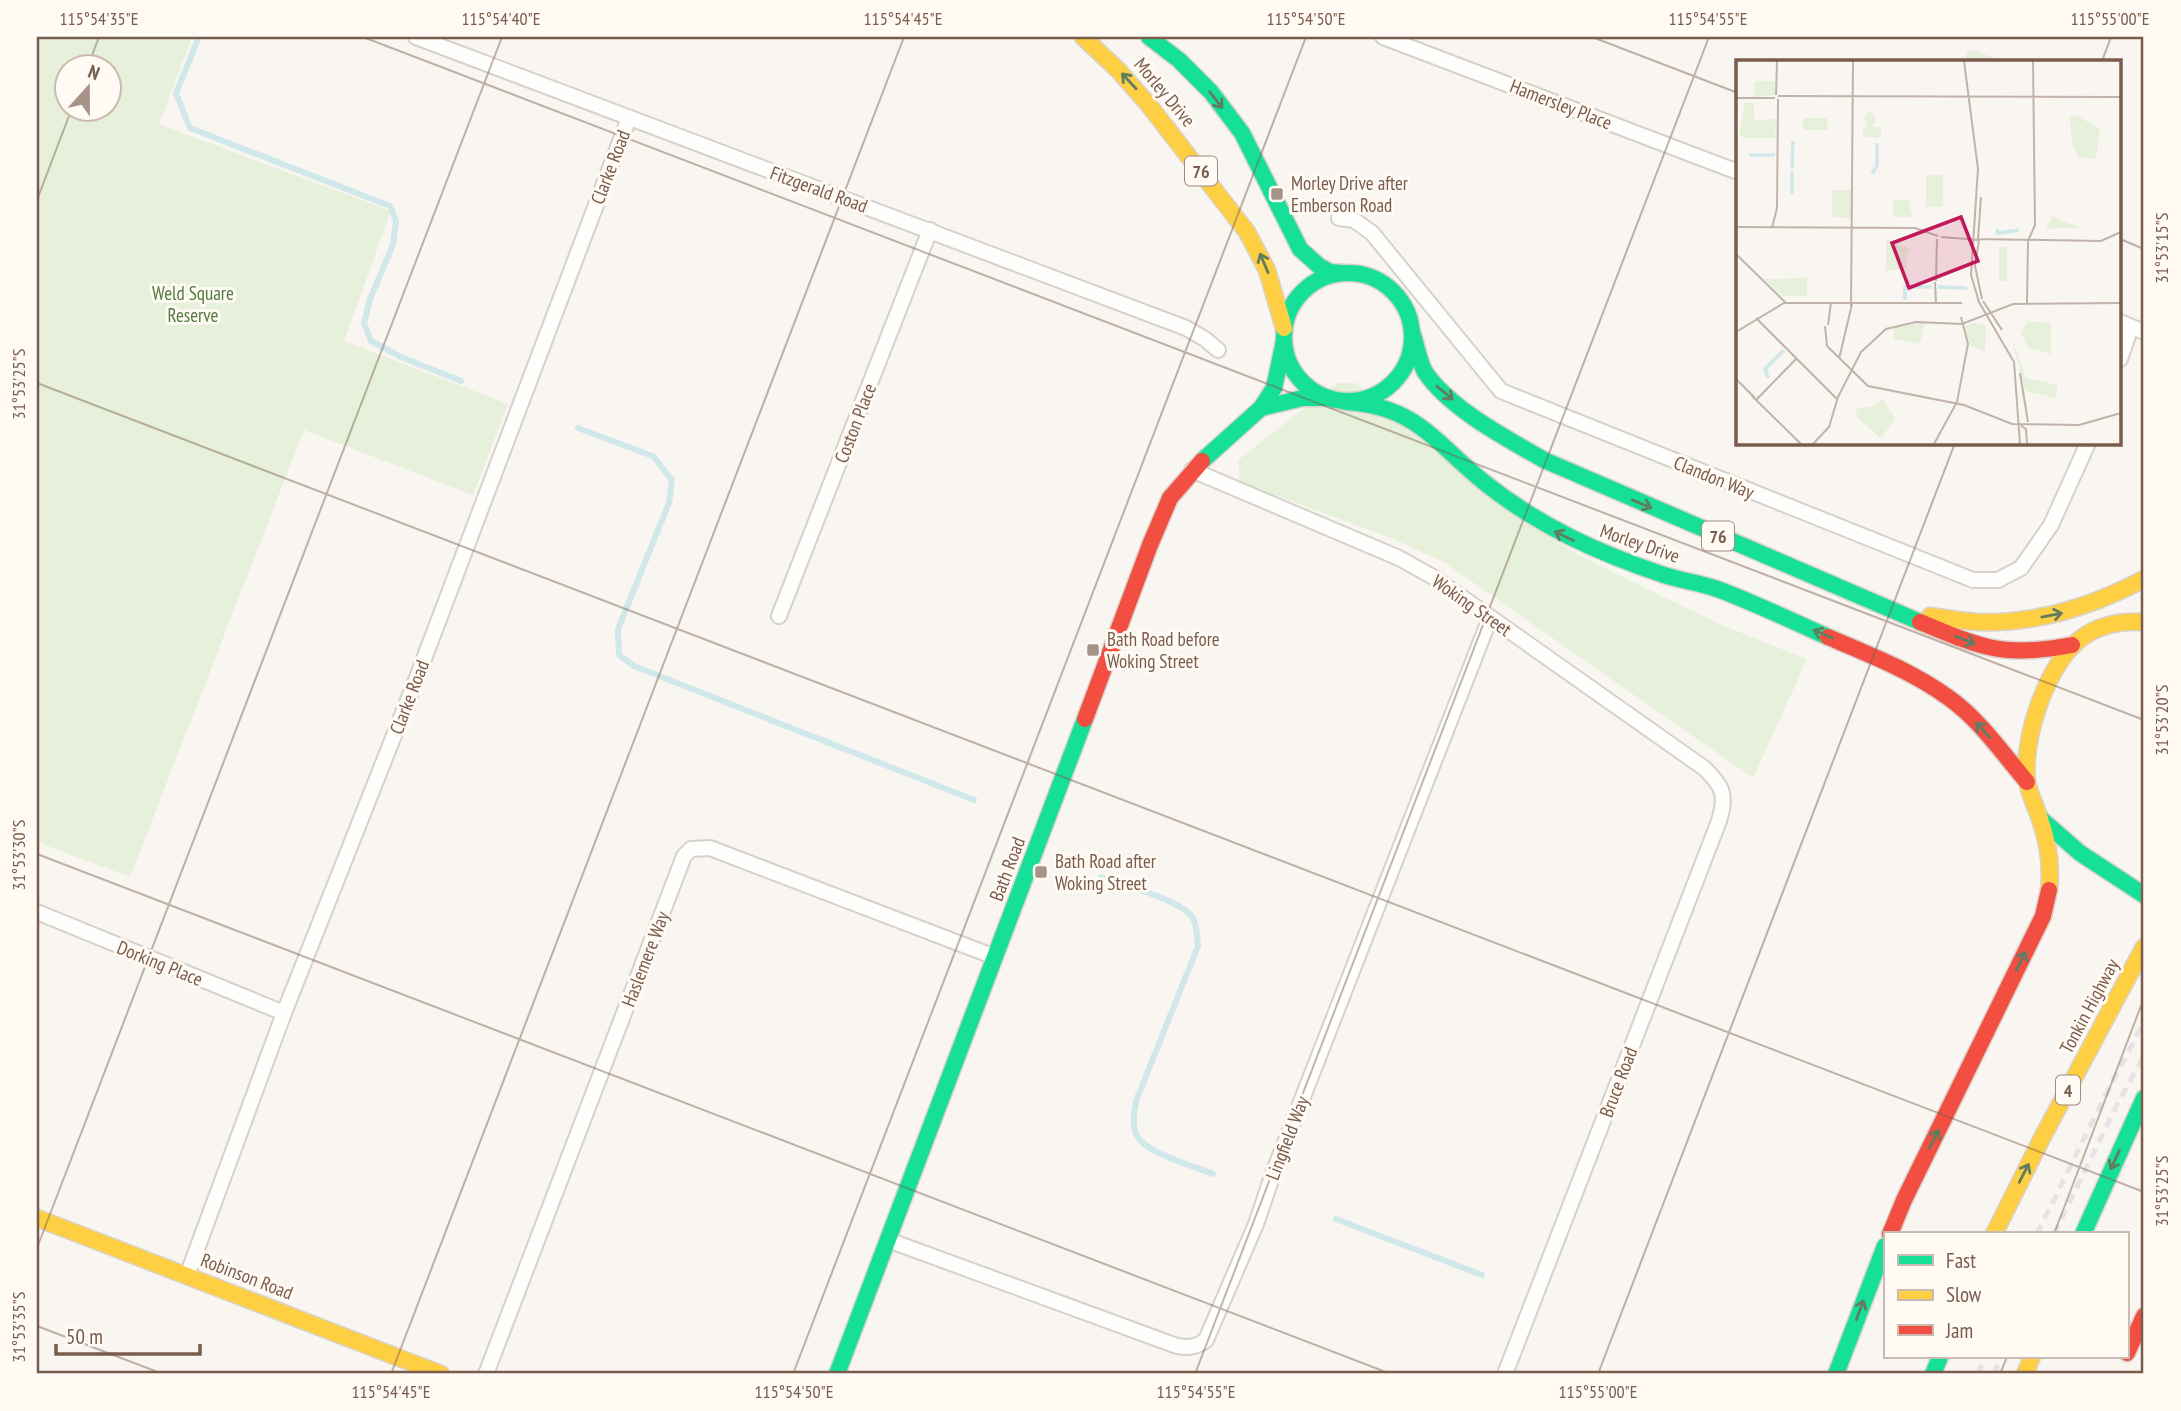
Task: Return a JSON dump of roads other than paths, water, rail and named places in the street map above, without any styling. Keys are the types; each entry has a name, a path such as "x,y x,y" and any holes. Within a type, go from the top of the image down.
{"main road":[{"name":"Morley Drive","path":"1083,37 1112,63 1153,107 1241,224 1260,253 1272,282 1284,335"},
{"name":"Morley Drive","path":"1149,37 1179,60 1211,92 1242,133 1300,249 1319,267 1342,273"},
{"path":"1342,273 1363,275 1382,283 1398,296 1409,314 1413,335 1411,355 1402,374 1387,389 1368,399 1346,402 1325,397 1306,387 1292,370 1285,350 1284,335 1291,307 1304,290 1322,278 1342,273"},
{"name":"Bath Road","path":"836,1374 1170,498 1192,470 1261,408 1274,388 1284,335"},
{"name":"Morley Drive","path":"1413,335 1424,369 1435,384 1461,406 1523,449 1560,469 1973,644 2001,651 2029,652 2073,645"},
{"name":"Bath Road","path":"1261,408 1303,398 1325,397"},
{"name":"Morley Drive","path":"1346,402 1364,403 1404,415 1420,424 1485,484 1556,532 1620,560 1718,589 1915,675 1968,714 2027,782"},
{"path":"1864,599 1924,615 1982,622 2037,618 2082,609 2122,593 2144,579"},
{"name":"76","path":"2141,621 2099,628 2073,645 2055,671 2033,714 2027,755 2027,782 2040,818 2080,853 2144,895"},
{"path":"1891,1232 2043,916 2051,871 2050,852 2040,818"},
{"name":"Tonkin Highway","path":"1995,1232 2144,947"},
{"path":"2083,1232 2144,1098"},
{"name":"Robinson Road","path":"37,1218 441,1374"},
{"path":"1836,1374 1884,1249"},
{"path":"2128,1350 2144,1316"}],"street":[{"name":"Fitzgerald Road","path":"416,37 1186,328 1218,350"},
{"name":"Hamersley Place","path":"1383,37 1736,171"},
{"name":"Clarke Road","path":"187,1276 284,1013 416,680 629,118"},
{"name":"Clandon Way","path":"1339,218 1354,220 1371,233 1501,391 1973,580 1998,579 2021,568 2050,525 2088,444"},
{"name":"Coston Place","path":"779,617 930,230"},
{"path":"2122,354 2132,327"},
{"name":"Woking Street","path":"1192,470 1399,558 1433,577 1704,768 1722,789"},
{"name":"Lingfield Way","path":"888,1240 1177,1346 1199,1346 1206,1340 1256,1224 1273,1171 1490,618"},
{"name":"Bruce Road","path":"1505,1374 1719,821 1724,800 1722,789"},
{"name":"Haslemere Way","path":"486,1374 684,856 691,849 710,848 996,957"},
{"name":"Dorking Place","path":"37,912 284,1013"}],"waterway":[{"path":"199,37 176,93 190,128 390,206 396,221 393,245 370,299 364,323 371,341 401,357 461,381"},
{"path":"578,428 653,456 672,480 669,503 618,629 619,655 634,666 974,800"},
{"path":"1101,877 1173,903 1183,908 1194,921 1198,946 1136,1101 1134,1122 1136,1134 1149,1147 1213,1174"},
{"path":"1336,1219 1482,1275"}],"railway":[{"path":"2038,1232 2144,1022"},
{"path":"2055,1232 2144,1056"},
{"path":"1978,1374 1985,1358"},
{"path":"1994,1374 2001,1358"}],"place":[{"name":"Morley Drive after Emberson Road","path":"1277,194"},
{"name":"Bath Road before Woking Street","path":"1093,650"},
{"name":"Bath Road after Woking Street","path":"1041,872"}],"park label":[{"name":"Weld Square Reserve","path":"193,304"}]}
